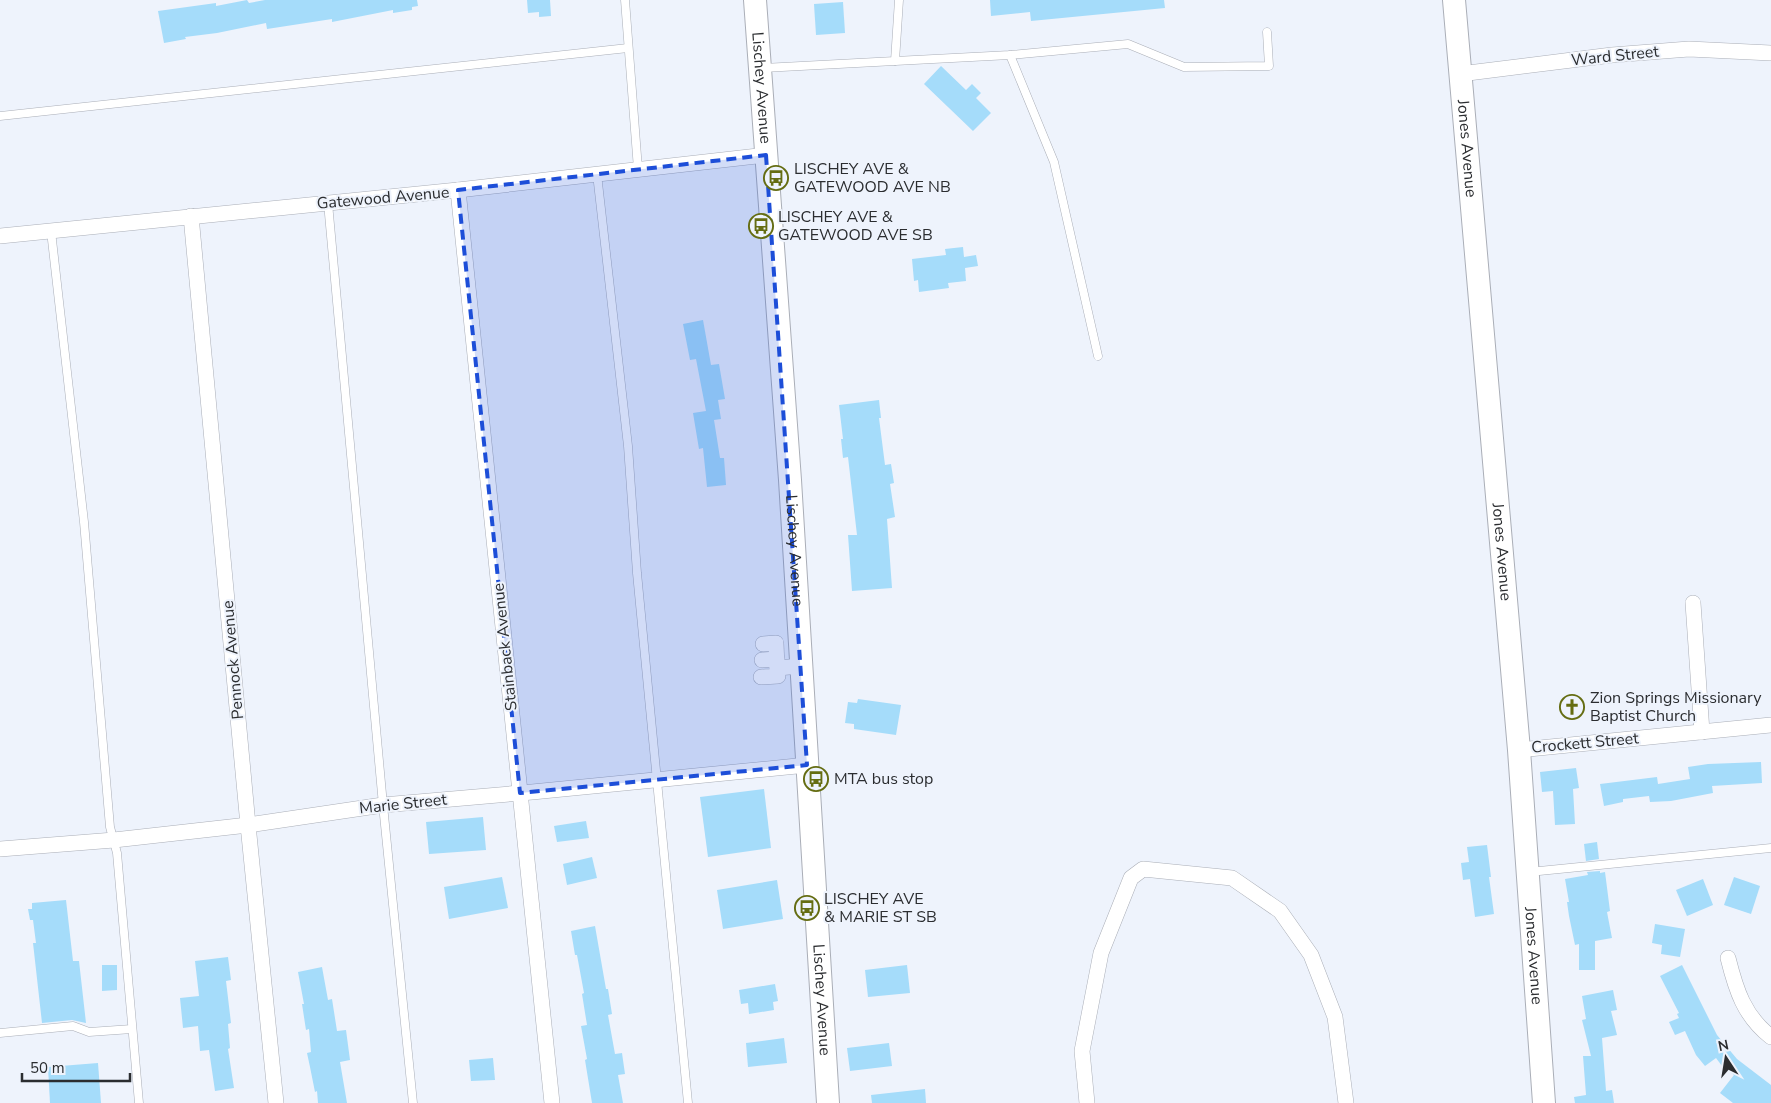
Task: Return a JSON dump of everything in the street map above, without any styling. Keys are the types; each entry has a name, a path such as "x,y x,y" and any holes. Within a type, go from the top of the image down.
{"street":[{"name":"Lischey Avenue","path":"755,0 790,480 828,1103"},
{"name":"Jones Avenue","path":"1454,0 1519,750 1544,1103"},
{"name":"Ward Street","path":"1460,74 1612,55 1689,49 1771,53"},
{"name":"Gatewood Avenue","path":"0,236 458,190 766,155"},
{"name":"Stainback Avenue","path":"458,190 552,1103"},
{"name":"Pennock Avenue","path":"191,216 276,1103"},
{"path":"1693,602 1702,732"},
{"path":"761,677 778,676 772,662 776,643 763,644"},
{"path":"772,662 801,666"},
{"name":"Crockett Street","path":"1519,750 1771,725"},
{"name":"Marie Street","path":"0,849 114,840 248,825 383,805 807,765"},
{"path":"1087,1103 1082,1051 1101,953 1130,878 1143,869 1232,878 1280,911 1311,955 1335,1017 1346,1103"},
{"path":"1728,958 1733,980 1742,1004 1771,1037"}],"lane":[{"path":"625,0 638,169"},
{"path":"895,62 899,0"},
{"path":"760,68 1010,55 1128,44 1184,67 1269,66 1267,32"},
{"path":"0,116 628,48"},
{"path":"1010,55 1054,162 1098,356"},
{"path":"596,174 628,446 637,573 688,1103"},
{"path":"328,203 383,805 413,1103"},
{"path":"51,231 84,522 110,827 117,853 138,1103"},
{"path":"1528,872 1771,848"},
{"path":"0,1033 73,1026 89,1032 132,1029"}],"highlighted area":[{"path":"766,155 807,765 520,793 458,190"}],"building":[{"path":"247,0 249,3 265,0 417,0 418,6 412,7 412,10 393,13 393,10 332,22 332,19 267,29 266,23 217,33 185,37 186,39 164,43 158,11 216,3 216,6"},
{"path":"527,0 550,0 551,16 539,17 539,12 528,13"},
{"path":"990,0 1164,0 1165,8 1031,21 1030,12 991,16"},
{"path":"843,2 845,33 816,35 814,4"},
{"path":"941,66 966,90 972,84 981,93 976,98 991,113 973,131 924,84"},
{"path":"963,247 964,257 976,255 978,266 965,268 966,281 948,283 949,288 919,292 918,280 914,281 912,259 946,255 945,249"},
{"path":"703,320 711,365 719,364 725,399 718,400 721,419 714,420 720,458 724,458 726,485 707,487 703,448 699,449 693,413 706,411 696,359 690,360 683,324"},
{"path":"879,400 881,418 879,418 885,465 891,464 894,483 890,484 895,517 887,519 892,588 852,591 848,535 857,535 848,457 843,458 839,405"},
{"path":"858,699 901,705 896,735 854,729 854,724 845,723 848,702 857,703"},
{"path":"1761,762 1762,783 1712,786 1713,793 1671,801 1650,802 1649,796 1623,799 1623,802 1604,806 1600,784 1657,777 1658,784 1690,779 1688,767 1708,764"},
{"path":"1576,768 1579,788 1573,789 1575,824 1555,825 1553,791 1542,792 1540,772"},
{"path":"764,789 771,848 708,857 700,797"},
{"path":"483,817 486,850 429,854 426,822"},
{"path":"586,821 589,838 557,842 554,826"},
{"path":"1597,842 1599,859 1586,861 1584,844"},
{"path":"1487,845 1494,914 1475,917 1470,879 1463,880 1461,863 1469,862 1467,847"},
{"path":"592,857 597,878 567,885 563,864"},
{"path":"1600,871 1600,873 1605,872 1610,911 1607,912 1612,938 1595,941 1595,970 1579,970 1579,944 1575,945 1569,916 1567,902 1569,902 1565,879 1588,875 1587,872"},
{"path":"502,877 508,908 449,919 444,887"},
{"path":"1734,877 1760,886 1751,914 1724,905"},
{"path":"1703,879 1713,905 1687,916 1676,890"},
{"path":"777,880 783,919 723,929 717,890"},
{"path":"66,900 73,961 79,961 86,1023 72,1020 42,1023 33,943 36,943 33,920 30,920 28,909 32,909 32,903"},
{"path":"1655,924 1685,929 1680,957 1661,954 1662,945 1652,943"},
{"path":"595,926 612,1014 608,1015 615,1054 622,1053 625,1074 618,1075 623,1103 592,1103 585,1060 587,1059 581,1026 587,1025 582,994 584,993 571,931"},
{"path":"228,957 231,980 226,981 231,1023 228,1024 230,1048 228,1049 234,1088 215,1091 209,1050 200,1051 198,1026 183,1028 180,998 199,996 195,961"},
{"path":"102,965 117,965 117,990 102,991"},
{"path":"907,965 910,993 868,997 865,970"},
{"path":"1682,965 1717,1035 1737,1059 1771,1085 1771,1103 1733,1103 1720,1093 1734,1075 1722,1066 1716,1058 1705,1066 1696,1055 1685,1031 1675,1035 1669,1022 1679,1018 1677,1014 1679,1013 1660,976"},
{"path":"322,967 328,1000 332,999 337,1031 346,1030 350,1060 340,1062 347,1103 318,1103 317,1091 315,1092 307,1053 311,1052 309,1029 306,1030 302,1004 304,1004 298,972"},
{"path":"775,984 778,1001 773,1002 774,1010 749,1014 748,1003 741,1004 739,990"},
{"path":"1613,990 1617,1010 1611,1011 1617,1035 1602,1038 1606,1091 1612,1090 1614,1103 1575,1103 1574,1097 1586,1095 1583,1056 1591,1056 1582,1020 1586,1019 1582,996"},
{"path":"784,1038 787,1063 748,1067 746,1043"},
{"path":"889,1043 892,1066 850,1071 847,1048"},
{"path":"493,1058 495,1080 471,1081 469,1060"},
{"path":"98,1063 101,1103 50,1103 48,1067"},
{"path":"925,1089 926,1103 872,1103 871,1095"}],"place":[{"name":"LISCHEY AVE & GATEWOOD AVE NB","path":"776,178"},
{"name":"LISCHEY AVE & GATEWOOD AVE SB","path":"761,226"},
{"name":"Zion Springs Missionary Baptist Church","path":"1572,707"},
{"name":"MTA bus stop","path":"816,779"},
{"name":"LISCHEY AVE & MARIE ST SB","path":"807,908"}]}
